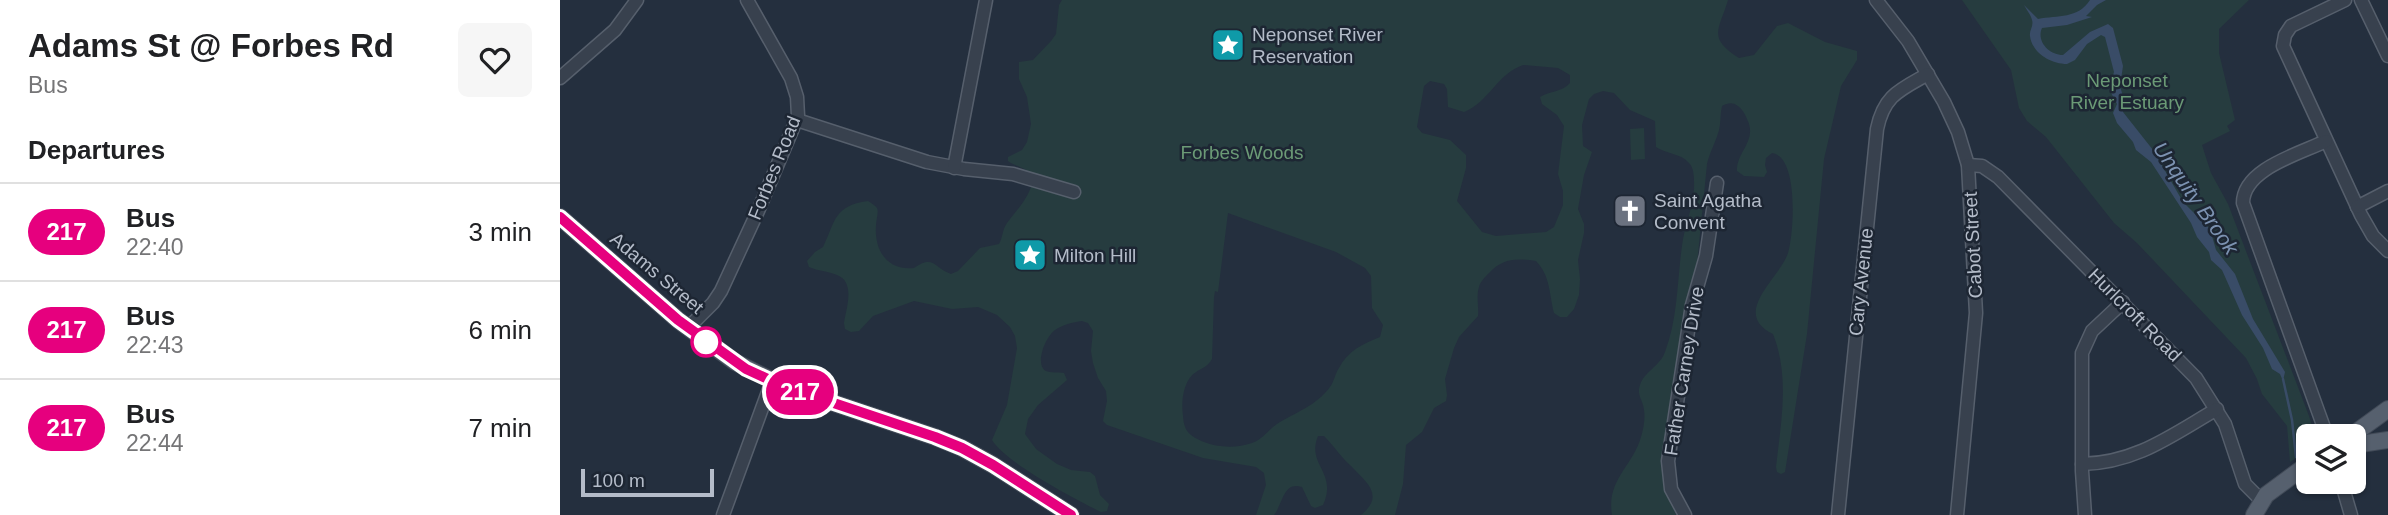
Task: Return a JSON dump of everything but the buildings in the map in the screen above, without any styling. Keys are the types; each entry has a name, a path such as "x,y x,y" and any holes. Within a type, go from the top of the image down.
{"main road":[{"name":"Adams Street","path":"560,217 688,328 735,362 772,381 962,448 1071,515"},
{"path":"2366,425 2388,409"},
{"path":"2366,443 2388,440"},
{"path":"2258,508 2278,485 2296,472"}],"street":[{"path":"560,78 609,36 638,0"},
{"name":"Forbes Road","path":"688,328 721,291 797,121 797,97 791,78 747,0"},
{"path":"954,168 986,0"},
{"name":"Cabot Street","path":"1876,0 1902,32 1952,117 1968,165 1977,303 1957,515"},
{"path":"2345,0 2291,26 2283,40 2286,55 2357,207 2373,236 2388,251"},
{"path":"2361,0 2388,56"},
{"name":"Cary Avenue","path":"1838,515 1877,129 1883,108 1890,97 1928,74"},
{"path":"797,121 918,160 954,168 1013,174 1073,192"},
{"path":"2323,424 2243,203 2246,188 2257,175 2326,141"},
{"name":"Hurlcroft Road","path":"1968,165 1982,166 1993,173 2189,370 2217,409 2231,437 2245,484 2258,508"},
{"name":"Father Carney Drive","path":"1685,515 1671,489 1668,461 1692,305 1706,256 1717,183"},
{"path":"2357,207 2388,191"},
{"path":"2085,515 2082,464 2084,347 2092,331 2123,302"},
{"path":"723,515 772,381"},
{"path":"2082,464 2105,463 2132,456 2160,443 2217,409"},
{"path":"2345,494 2351,515"}],"green space":[{"name":"Forbes Woods","path":"1062,0 1728,0 1719,26 1719,39 1739,58 1754,55 1777,26 1788,23 1825,42 1857,51 1857,60 1841,86 1824,159 1807,334 1785,472 1777,472 1776,467 1783,400 1778,350 1773,334 1761,326 1756,316 1761,295 1788,253 1793,214 1791,181 1781,158 1772,153 1766,158 1767,172 1764,177 1744,176 1737,171 1750,127 1741,109 1734,104 1728,104 1722,106 1719,130 1707,164 1697,264 1686,303 1662,454 1664,485 1676,515 1612,515 1611,503 1616,483 1637,447 1643,429 1640,385 1663,357 1669,339 1694,179 1692,168 1686,160 1656,147 1655,121 1630,110 1614,93 1603,91 1589,99 1582,125 1583,146 1592,152 1584,175 1578,209 1584,224 1584,233 1578,260 1579,295 1574,309 1567,317 1554,313 1547,279 1536,261 1505,262 1484,278 1478,290 1478,316 1459,337 1454,348 1445,379 1446,401 1434,408 1422,432 1406,445 1403,484 1395,515 1361,515 1372,501 1371,489 1324,436 1318,436 1315,446 1327,484 1323,505 1315,508 1311,506 1302,487 1296,486 1287,490 1274,515 1256,515 1266,485 1264,473 1256,467 1203,458 1107,425 1103,421 1106,391 1098,378 1091,351 1093,331 1088,323 1082,321 1058,328 1045,344 1041,357 1043,367 1048,372 1064,373 1067,380 1038,405 1028,419 1025,434 1036,449 1057,464 1071,470 1090,472 1095,476 1100,495 1109,504 1107,511 1101,512 1089,506 1026,469 1011,459 992,440 1007,405 1017,348 1010,327 997,315 978,307 952,309 914,301 873,316 859,331 851,332 845,329 844,323 848,290 843,278 809,267 807,261 823,247 842,211 868,201 878,210 876,234 880,250 884,257 896,266 914,268 930,262 951,274 958,271 980,248 999,244 1005,226 1028,194 1032,181 1027,171 1008,161 1008,157 1022,150 1027,142 1031,124 1027,97 1019,79 1019,62 1033,60 1056,34","holes":["1523,65 1558,68 1570,75 1570,83 1567,86 1540,97 1542,104 1557,115 1564,126 1558,174 1563,191 1563,205 1554,227 1546,232 1496,236 1482,232 1457,201 1466,168 1466,155 1450,140 1422,133 1417,127 1424,86 1430,81 1444,84 1448,107 1464,112 1480,102 1506,75","1228,213 1336,252 1365,268 1371,276 1372,308 1383,325 1380,337 1361,345 1347,357 1331,385 1318,399 1277,424 1256,441 1228,447 1210,444 1189,433 1185,426 1182,404 1188,380 1212,359 1214,297 1215,291 1218,292"]},
{"name":"Neponset River Estuary","path":"1962,0 2249,0 2219,29 2219,53 2235,120 2227,126 2230,131 2202,145 2211,173 2228,204 2309,416 2311,424 2296,424 2296,458 2290,462 2287,426 2262,394 2246,358 2137,243 2114,223 2046,137 2027,121 2019,108 2011,70"},
{"path":"1644,128 1645,159 1631,160 1630,129"}],"water":[{"path":"2090,0 2106,0 2086,16 2092,17 2067,25 2042,28 2042,42 2053,53 2063,55 2090,32 2108,24 2113,28 2123,66 2120,86 2124,100 2123,112 2153,150 2183,202 2210,229 2216,250 2235,274 2253,319 2285,372 2283,381 2280,374 2272,369 2263,348 2242,315 2222,270 2211,260 2209,252 2151,162 2136,150 2133,142 2117,123 2113,113 2117,104 2109,89 2114,72 2105,37 2101,35 2087,44 2075,60 2067,64 2055,62 2034,48 2030,34 2031,16 2024,5 2038,19 2074,13"}],"waterway":[{"name":"Unquity Brook","path":"2283,379 2292,420 2296,457"}],"bus line":[{"name":"217","path":"560,217 678,320 746,369 783,386 962,448 984,459 1071,515"}],"place":[{"name":"Neponset River Reservation","path":"1228,45"},
{"name":"Saint Agatha Convent","path":"1630,211"},
{"name":"Milton Hill","path":"1030,255"}]}
